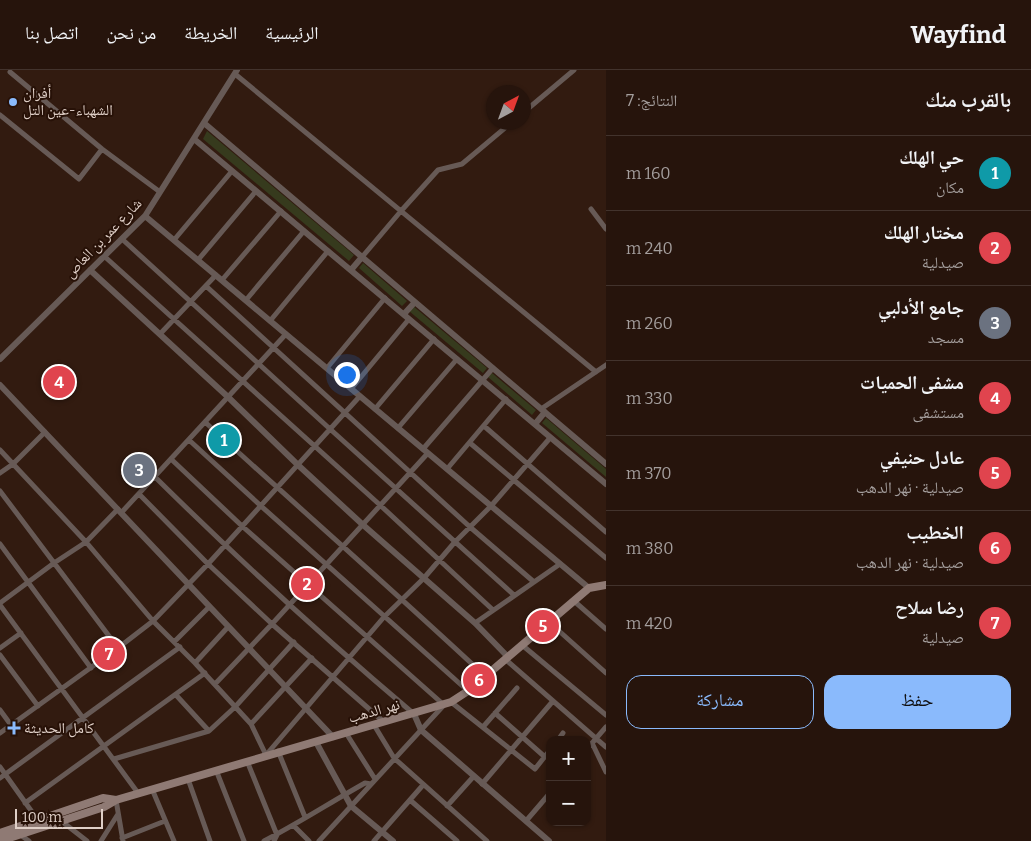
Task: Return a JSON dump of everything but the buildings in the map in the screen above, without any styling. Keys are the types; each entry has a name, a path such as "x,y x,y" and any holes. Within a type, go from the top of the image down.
{"main road":[{"path":"589,588 606,585"},
{"name":"نهر الدهب","path":"0,840 104,807 116,800 138,793 448,703 468,691 589,588"},
{"name":"نهر الدهب","path":"0,833 103,798 116,800"}],"street":[{"path":"531,106 574,70"},
{"path":"10,72 102,149 160,192"},
{"path":"236,72 596,372"},
{"name":"شارع عمر بن العاص","path":"0,359 145,216 236,72"},
{"path":"0,115 78,179 102,149"},
{"path":"204,123 606,464"},
{"path":"351,270 438,170 462,164 502,130"},
{"path":"194,139 606,484"},
{"path":"174,240 232,171"},
{"path":"198,260 256,191"},
{"path":"592,210 606,229"},
{"path":"222,280 280,211"},
{"path":"145,216 589,588"},
{"path":"246,300 304,231"},
{"path":"122,239 514,596"},
{"path":"270,321 328,251"},
{"path":"104,256 316,446 493,610"},
{"path":"90,270 362,524 475,623 506,658 594,741 606,747"},
{"path":"160,334 216,275"},
{"path":"206,286 411,471 470,527 534,582"},
{"path":"327,368 385,298"},
{"path":"351,389 406,316 414,302"},
{"path":"138,793 0,604 54,563 86,542 139,494 286,334"},
{"path":"375,409 434,339"},
{"path":"398,428 457,359"},
{"path":"535,424 543,411 606,365"},
{"path":"215,684 396,489 493,368"},
{"path":"0,385 333,737"},
{"path":"0,733 91,668 153,620 208,564 360,396"},
{"path":"447,469 506,400"},
{"path":"205,422 402,598 486,676"},
{"path":"484,426 606,532"},
{"path":"0,473 13,464 45,432"},
{"path":"0,450 86,542 153,620 251,724 266,755 384,617 424,578 439,559 513,481 550,438"},
{"path":"189,440 468,691"},
{"path":"470,443 606,558"},
{"path":"172,459 242,526 367,637 448,703 483,727 536,769 545,757 496,713"},
{"path":"155,477 224,546 288,605 348,659 414,714 421,730 549,841"},
{"path":"0,492 118,648"},
{"path":"139,494 208,564 272,624 384,722"},
{"path":"0,544 91,668"},
{"path":"475,623 560,564"},
{"path":"574,601 606,629"},
{"path":"174,642 210,607"},
{"path":"549,622 606,673"},
{"path":"195,663 228,627"},
{"path":"0,648 21,633"},
{"path":"114,759 209,731 235,707 294,642"},
{"path":"522,644 606,715"},
{"path":"2,776 180,647"},
{"path":"0,655 38,706"},
{"path":"251,724 312,658"},
{"path":"25,803 205,673"},
{"path":"483,727 517,688"},
{"path":"176,695 209,731"},
{"path":"482,784 553,701"},
{"path":"319,841 394,758 448,703"},
{"path":"0,710 11,725"},
{"path":"374,725 394,758 422,785 487,841"},
{"path":"591,745 606,727"},
{"path":"346,733 373,781"},
{"path":"594,741 606,772"},
{"path":"316,742 351,806 393,841"},
{"path":"278,752 305,817"},
{"path":"247,761 277,835 274,841"},
{"path":"0,767 2,776 37,819"},
{"path":"216,770 244,841"},
{"path":"447,806 474,776"},
{"path":"188,779 210,841"},
{"path":"264,841 294,826 305,817 345,794 365,783 373,781"},
{"path":"374,841 422,785"},
{"path":"152,789 174,841"},
{"path":"526,821 546,798"},
{"path":"116,800 122,839 165,821"},
{"path":"410,800 457,841"},
{"path":"101,841 118,814"},
{"path":"60,820 87,841"},
{"path":"294,826 309,841"},
{"path":"19,834 29,841"}],"green space":[{"path":"207,131 354,255 349,261 203,139"},
{"path":"363,263 407,301 402,306 359,268"},
{"path":"413,306 487,368 483,373 409,311"},
{"path":"492,373 536,410 532,415 488,377"},
{"path":"546,418 606,469 606,477 542,423"}],"place":[{"name":"أفران الشهباء-عين التل","path":"13,102"},
{"name":"مشفى الحميات","path":"59,382"},
{"name":"حي الهلك","path":"224,440"},
{"name":"جامع الأدلبي","path":"139,470"},
{"name":"مختار الهلك","path":"307,584"},
{"name":"عادل حنيفي","path":"543,626"},
{"name":"رضا سلاح","path":"109,654"},
{"name":"الخطيب","path":"479,680"},
{"name":"كامل الحديثة","path":"14,728"}]}
